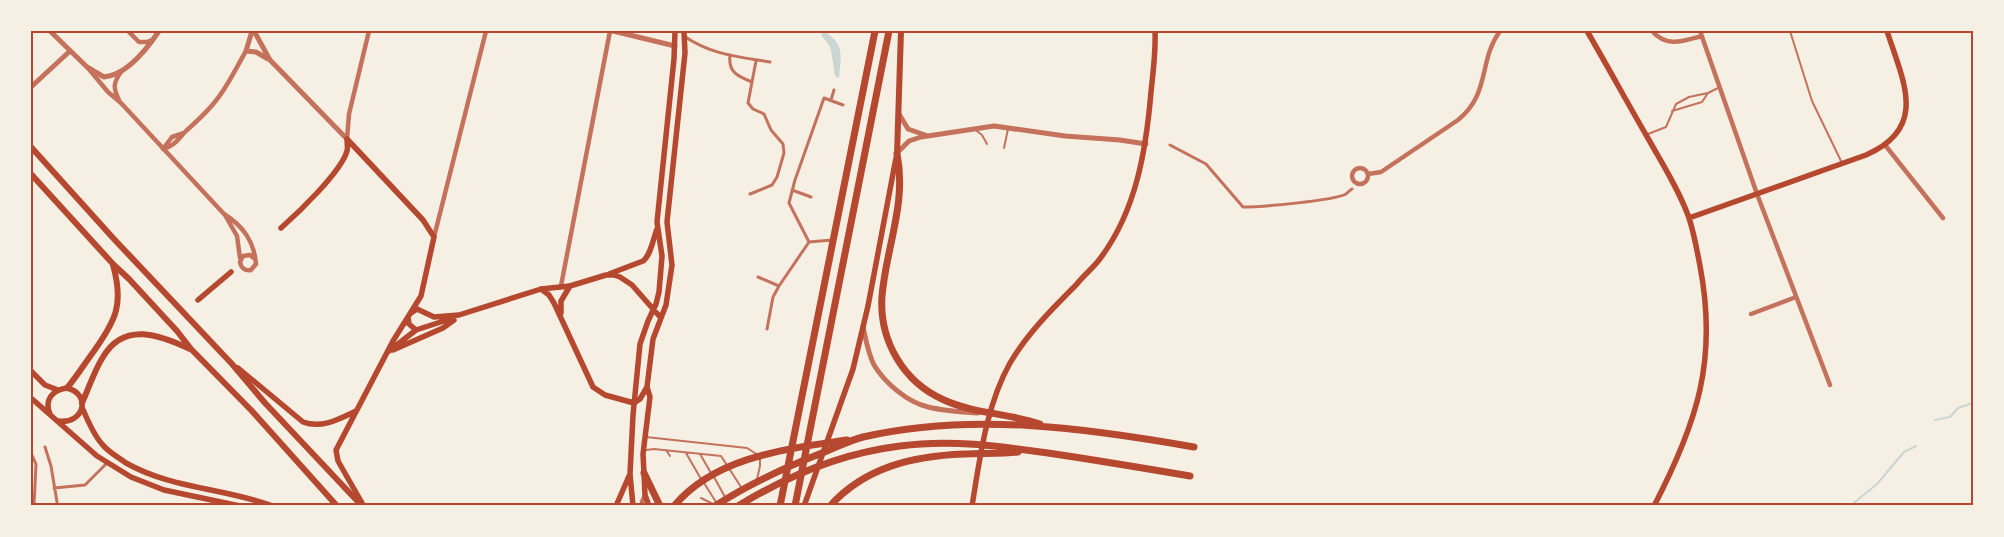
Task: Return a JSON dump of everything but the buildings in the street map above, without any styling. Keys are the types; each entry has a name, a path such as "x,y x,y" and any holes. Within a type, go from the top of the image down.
{"highway":[{"path":"869,31 872,44"},
{"path":"780,506 875,31"},
{"path":"794,506 889,31"},
{"path":"897,153 900,170 896,226 882,300 886,332 897,360 916,382 939,398 976,411 1044,425 1194,447"},
{"path":"674,506 696,484 717,472 736,464 782,451 949,426 1044,425"},
{"path":"717,506 774,473 862,438"},
{"path":"738,506 767,489 804,472 866,452 901,446 942,443 1002,451"},
{"path":"830,506 844,492 874,473 906,461 941,455 1028,450 1190,476"},
{"path":"644,473 660,506"},
{"path":"774,506 781,496"}],"main road":[{"path":"633,506 630,474 634,403 640,344 659,292 662,264 657,229 675,31"},
{"path":"804,506 853,369 863,327 897,153 901,31"},
{"path":"972,506 984,439 1002,381 1023,342 1099,260 1126,216 1139,176 1146,144 1155,31"},
{"path":"1587,31 1672,182 1689,218 1697,248 1706,304 1704,370 1690,427 1674,467 1654,506"},
{"path":"1689,218 1842,164 1885,145 1901,128 1907,105 1905,90 1887,31"},
{"path":"675,46 680,44 684,34"},
{"path":"649,506 645,495 644,473 644,450 650,397 647,388 653,339 668,298 672,265 667,222 685,53 684,34"},
{"path":"281,228 310,200 336,169 347,151 347,139"},
{"path":"347,139 423,220 434,237 421,296 401,326 336,450 336,456 362,506"},
{"path":"31,147 362,506"},
{"path":"31,174 112,264 158,310 191,349 251,410 337,506"},
{"path":"387,353 416,330 541,289 570,286 644,261 647,258 657,229"},
{"path":"66,388 110,328 116,314 118,288 112,264"},
{"path":"198,300 231,272"},
{"path":"606,275 626,280 661,318"},
{"path":"563,320 561,302 570,286"},
{"path":"541,289 549,295 563,320 588,380 593,387 605,395 634,403 640,399 647,388"},
{"path":"421,296 428,320 425,327"},
{"path":"416,330 409,324 410,315 417,310 436,317 459,315"},
{"path":"387,353 443,328 459,315"},
{"path":"58,421 64,422 74,419 81,412 82,405 103,356 110,347 120,340 133,335 149,334 162,337 191,349"},
{"path":"232,364 309,425 326,424 356,411"},
{"path":"31,372 45,385 58,390"},
{"path":"50,414 47,405 50,396 58,390 66,388 79,394 98,440 103,446 137,469 173,482 239,495 273,506"},
{"path":"31,398 87,448 107,463 132,477 157,488 183,495 240,506"},
{"path":"616,506 630,474"}],"street":[{"path":"50,31 87,67 108,92 121,103 224,214 237,236 241,266 248,271 255,267 252,244 234,220 224,214"},
{"path":"128,31 139,42 143,43 155,38"},
{"path":"121,103 114,90 114,83 121,72 155,38 159,31"},
{"path":"163,150 180,140 184,133 214,104 223,92 246,50 253,31"},
{"path":"253,31 270,60 347,139"},
{"path":"347,139 348,114 369,31"},
{"path":"434,237 486,31"},
{"path":"561,286 612,31 675,46"},
{"path":"1368,174 1381,172 1458,120 1469,110 1480,90 1491,47 1500,31"},
{"path":"1652,31 1661,40 1673,43 1701,34 1758,194 1830,385"},
{"path":"684,34 701,47 756,61 770,62"},
{"path":"31,87 70,50"},
{"path":"246,50 256,52 270,60"},
{"path":"730,55 730,66 733,72 752,82"},
{"path":"750,194 766,189 775,181 784,150 782,140 771,130 764,114 753,110 749,106 748,99 756,61"},
{"path":"87,67 104,77 121,72"},
{"path":"831,100 834,90"},
{"path":"809,242 789,203 792,190 824,98 843,105"},
{"path":"899,114 910,130 928,135"},
{"path":"897,153 909,141 928,135 994,126 1065,136 1146,144"},
{"path":"1170,145 1206,164 1243,206 1258,207 1332,197 1345,194 1352,189"},
{"path":"1885,145 1943,218"},
{"path":"792,190 811,197"},
{"path":"809,242 832,240"},
{"path":"767,330 773,297 809,242"},
{"path":"240,260 247,255 255,259"},
{"path":"758,277 779,286"},
{"path":"1751,314 1796,297"},
{"path":"863,327 874,365 905,397 928,407 990,416"},
{"path":"45,447 51,466 57,502"},
{"path":"31,453 36,464 34,506"},
{"path":"54,488 85,485 107,463"},
{"path":"642,506 645,495"}],"lane":[{"path":"1790,31 1812,101 1842,164"},
{"path":"1645,135 1666,127 1676,104 1681,100 1708,93 1720,87"},
{"path":"1672,112 1702,102 1708,93"},
{"path":"1004,148 1009,127"},
{"path":"970,129 980,133 987,144"},
{"path":"646,436 751,449 756,453 760,463 755,488"},
{"path":"644,450 654,449 722,456 739,485 746,493"},
{"path":"666,450 670,456"},
{"path":"685,452 717,506"},
{"path":"700,454 727,501"},
{"path":"750,495 754,493"},
{"path":"701,498 717,506"}],"shaded area":[{"path":"824,31 839,46 841,56 839,78 835,76 829,45 821,35"}],"waterway":[{"path":"1935,420 1950,417 1958,408 1973,403"},
{"path":"1850,506 1877,484 1904,452 1916,446"}]}
